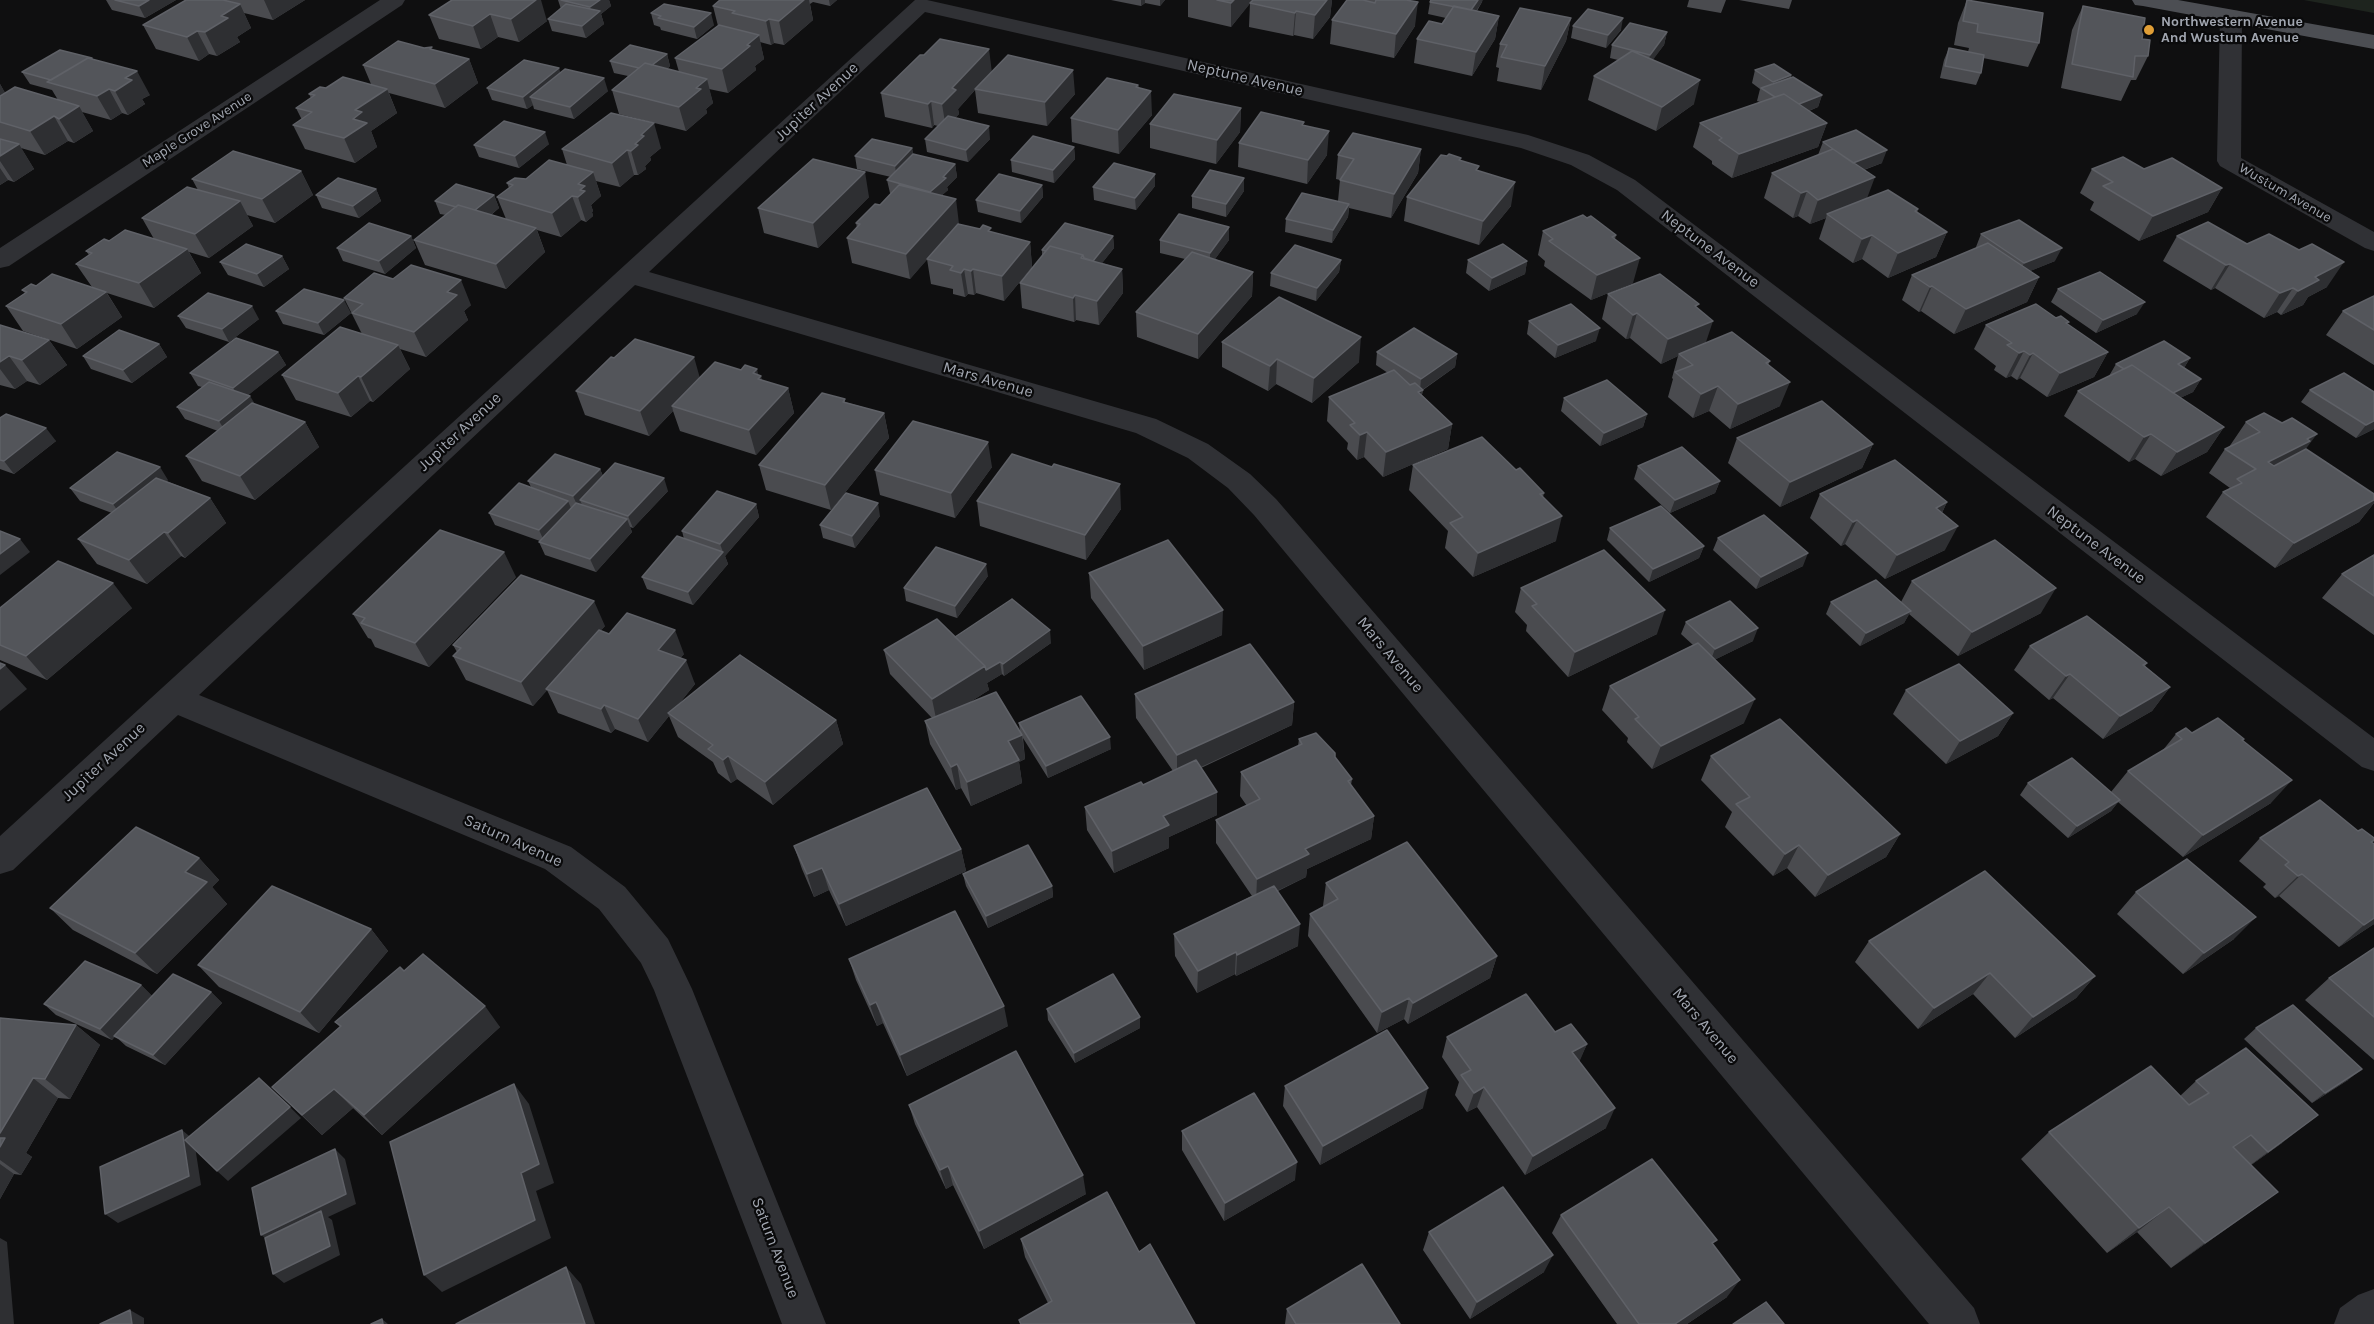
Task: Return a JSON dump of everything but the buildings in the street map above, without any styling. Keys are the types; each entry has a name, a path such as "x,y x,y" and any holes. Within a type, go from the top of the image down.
{"main road":[{"path":"2143,0 2374,42"}],"street":[{"name":"Maple Grove Avenue","path":"0,260 394,0"},
{"name":"Jupiter Avenue","path":"0,859 921,5"},
{"name":"Neptune Avenue","path":"921,5 1528,142 1580,160 1626,184 2374,757"},
{"name":"Wustum Avenue","path":"2231,16 2229,161 2374,243"},
{"name":"Mars Avenue","path":"630,275 1146,426 1198,451 1239,481 1265,507 1958,1324"},
{"name":"Saturn Avenue","path":"173,698 558,858 612,898 655,951 673,989 804,1324"},
{"path":"2356,1324 2374,1311"}],"shaded area":[{"path":"2304,0 2374,0 2374,13"}],"place":[{"name":"Northwestern Avenue And Wustum Avenue","path":"2149,30"}]}
